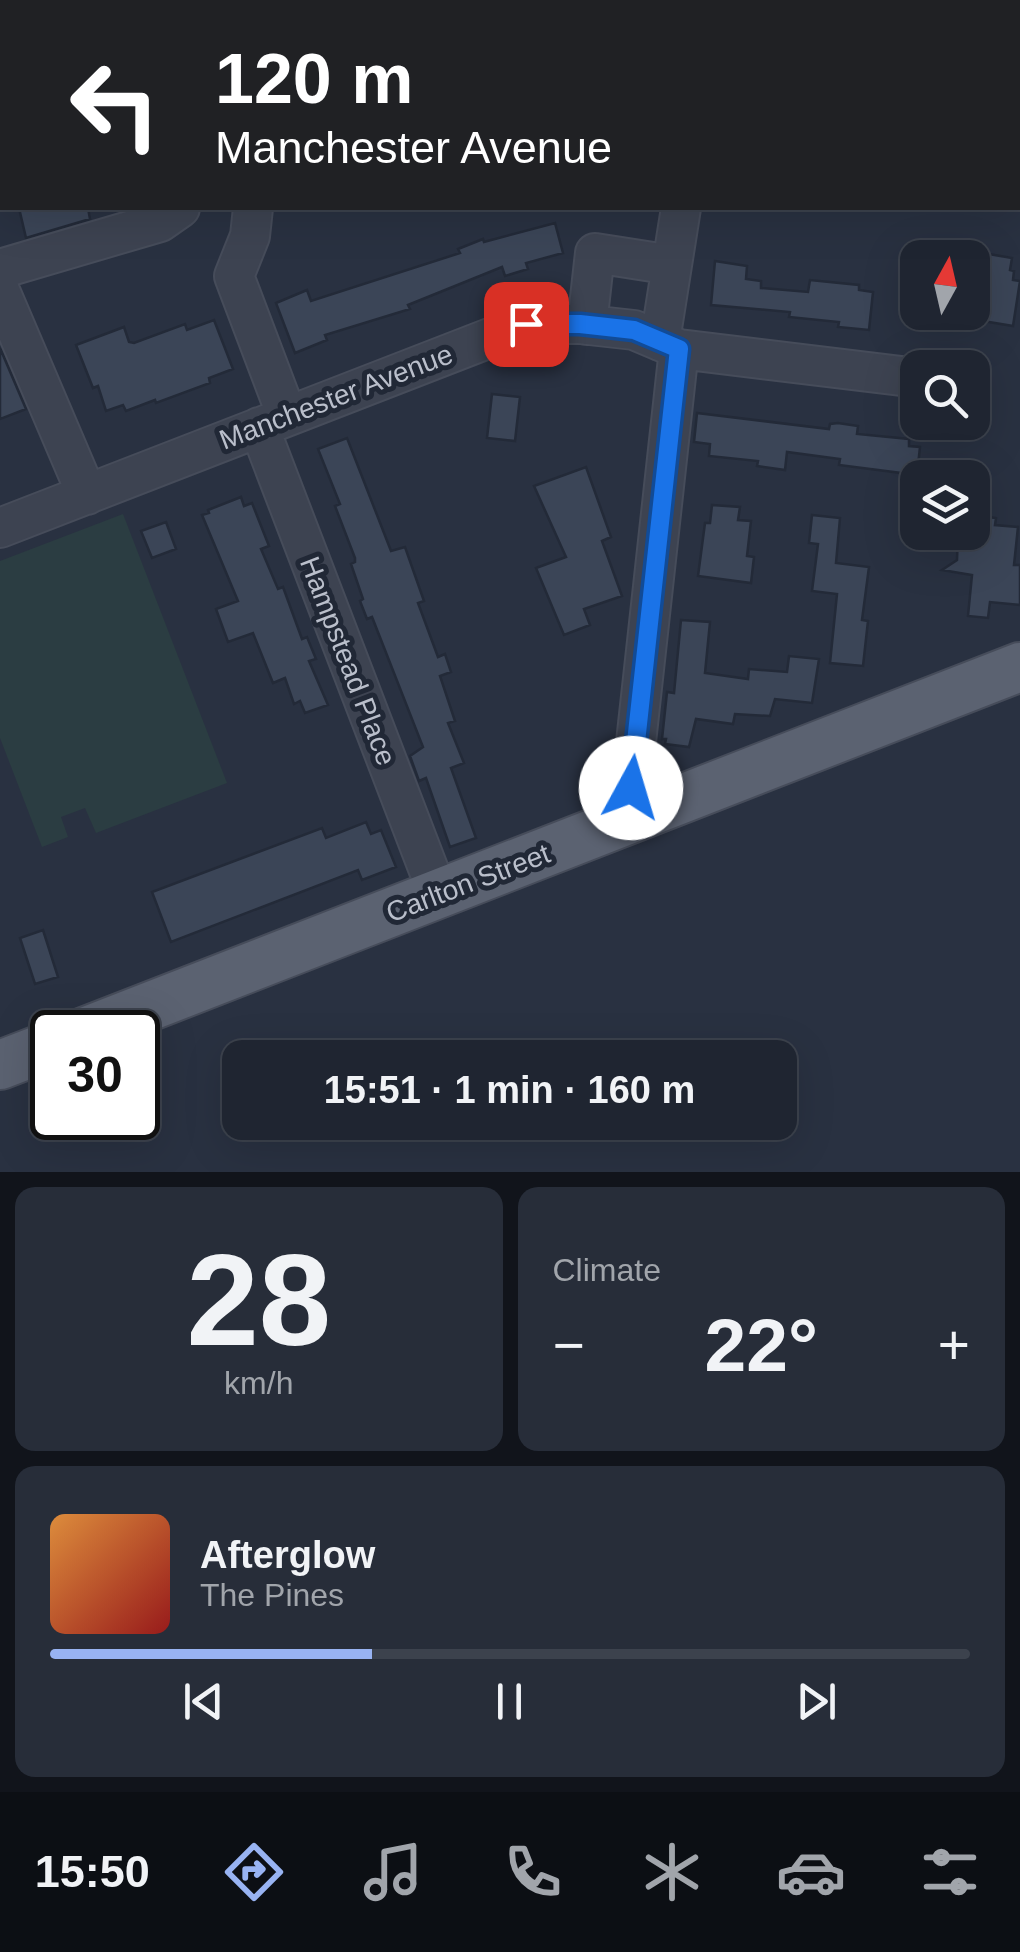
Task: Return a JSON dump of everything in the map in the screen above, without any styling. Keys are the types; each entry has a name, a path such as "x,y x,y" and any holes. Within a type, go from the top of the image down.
{"main road":[{"name":"Carlton Street","path":"140,1010 1020,667"},
{"path":"0,1066 30,1054"}],"street":[{"path":"0,270 160,222 177,210"},
{"name":"Hampstead Place","path":"253,210 250,236 234,276 273,422 438,894"},
{"path":"641,816 631,788 670,345 672,265 681,210"},
{"path":"587,325 595,253 672,265"},
{"path":"0,291 87,495"},
{"name":"Manchester Avenue","path":"0,528 526,324 634,330 670,345 900,376"}],"shaded area":[{"path":"123,514 227,783 96,833 85,808 61,817 68,837 42,847 0,738 0,561"}],"building":[{"path":"19,210 88,210 90,219 26,238"},
{"path":"555,223 563,253 526,263 528,269 505,276 502,267 408,305 410,309 325,335 327,340 295,353 276,303 307,290 311,301 460,253 458,249 483,239 484,242"},
{"path":"990,254 1012,258 1013,280 1020,281 1013,326 990,322"},
{"path":"715,261 747,266 746,279 761,281 761,288 808,292 810,280 859,285 859,290 873,292 869,330 838,327 839,322 789,317 790,312 711,305"},
{"path":"214,320 233,369 209,378 210,383 156,403 155,400 126,411 123,405 106,411 98,386 93,388 76,345 124,327 129,342 134,343 185,324 187,330"},
{"path":"0,348 26,409 0,419"},
{"path":"492,394 520,397 515,441 487,438"},
{"path":"697,413 829,429 830,424 838,423 858,426 857,434 900,438 909,440 909,446 920,447 919,460 900,460 900,473 839,465 840,459 787,452 785,470 757,466 758,461 709,456 710,444 694,442"},
{"path":"347,438 391,551 405,547 424,601 418,603 438,657 445,654 451,672 440,676 455,721 448,723 464,763 451,768 476,838 450,847 426,778 419,781 410,756 423,747 372,617 367,619 360,601 363,599 351,564 355,558 335,506 340,504 318,449"},
{"path":"586,467 611,537 602,541 622,596 584,609 590,625 564,635 536,568 566,557 534,486"},
{"path":"241,497 244,506 252,503 269,546 261,549 278,589 283,587 302,639 307,637 316,659 309,661 328,705 305,713 300,701 294,704 285,678 273,683 253,633 228,642 216,609 238,601 202,515"},
{"path":"712,505 740,507 738,520 751,521 747,556 754,557 751,583 698,576 705,523 710,523"},
{"path":"812,515 840,518 836,563 869,567 862,620 868,621 863,666 830,663 837,594 812,591 818,544 809,543"},
{"path":"990,517 996,518 995,525 1018,527 1014,565 1020,565 1020,605 990,602 988,618 968,616 972,575 942,570 957,560 957,550 990,550"},
{"path":"166,522 176,549 152,558 141,531"},
{"path":"681,620 710,622 705,673 748,679 749,669 787,672 789,656 819,659 812,703 775,699 770,716 735,714 733,724 696,719 689,747 665,744 666,739 662,739 667,692 674,693"},
{"path":"366,822 371,834 381,830 396,867 362,880 358,870 171,942 152,892 322,828 326,838"},
{"path":"43,930 58,977 35,984 20,938"}],"route":[{"path":"526,324 634,330 679,349 631,788"}]}
